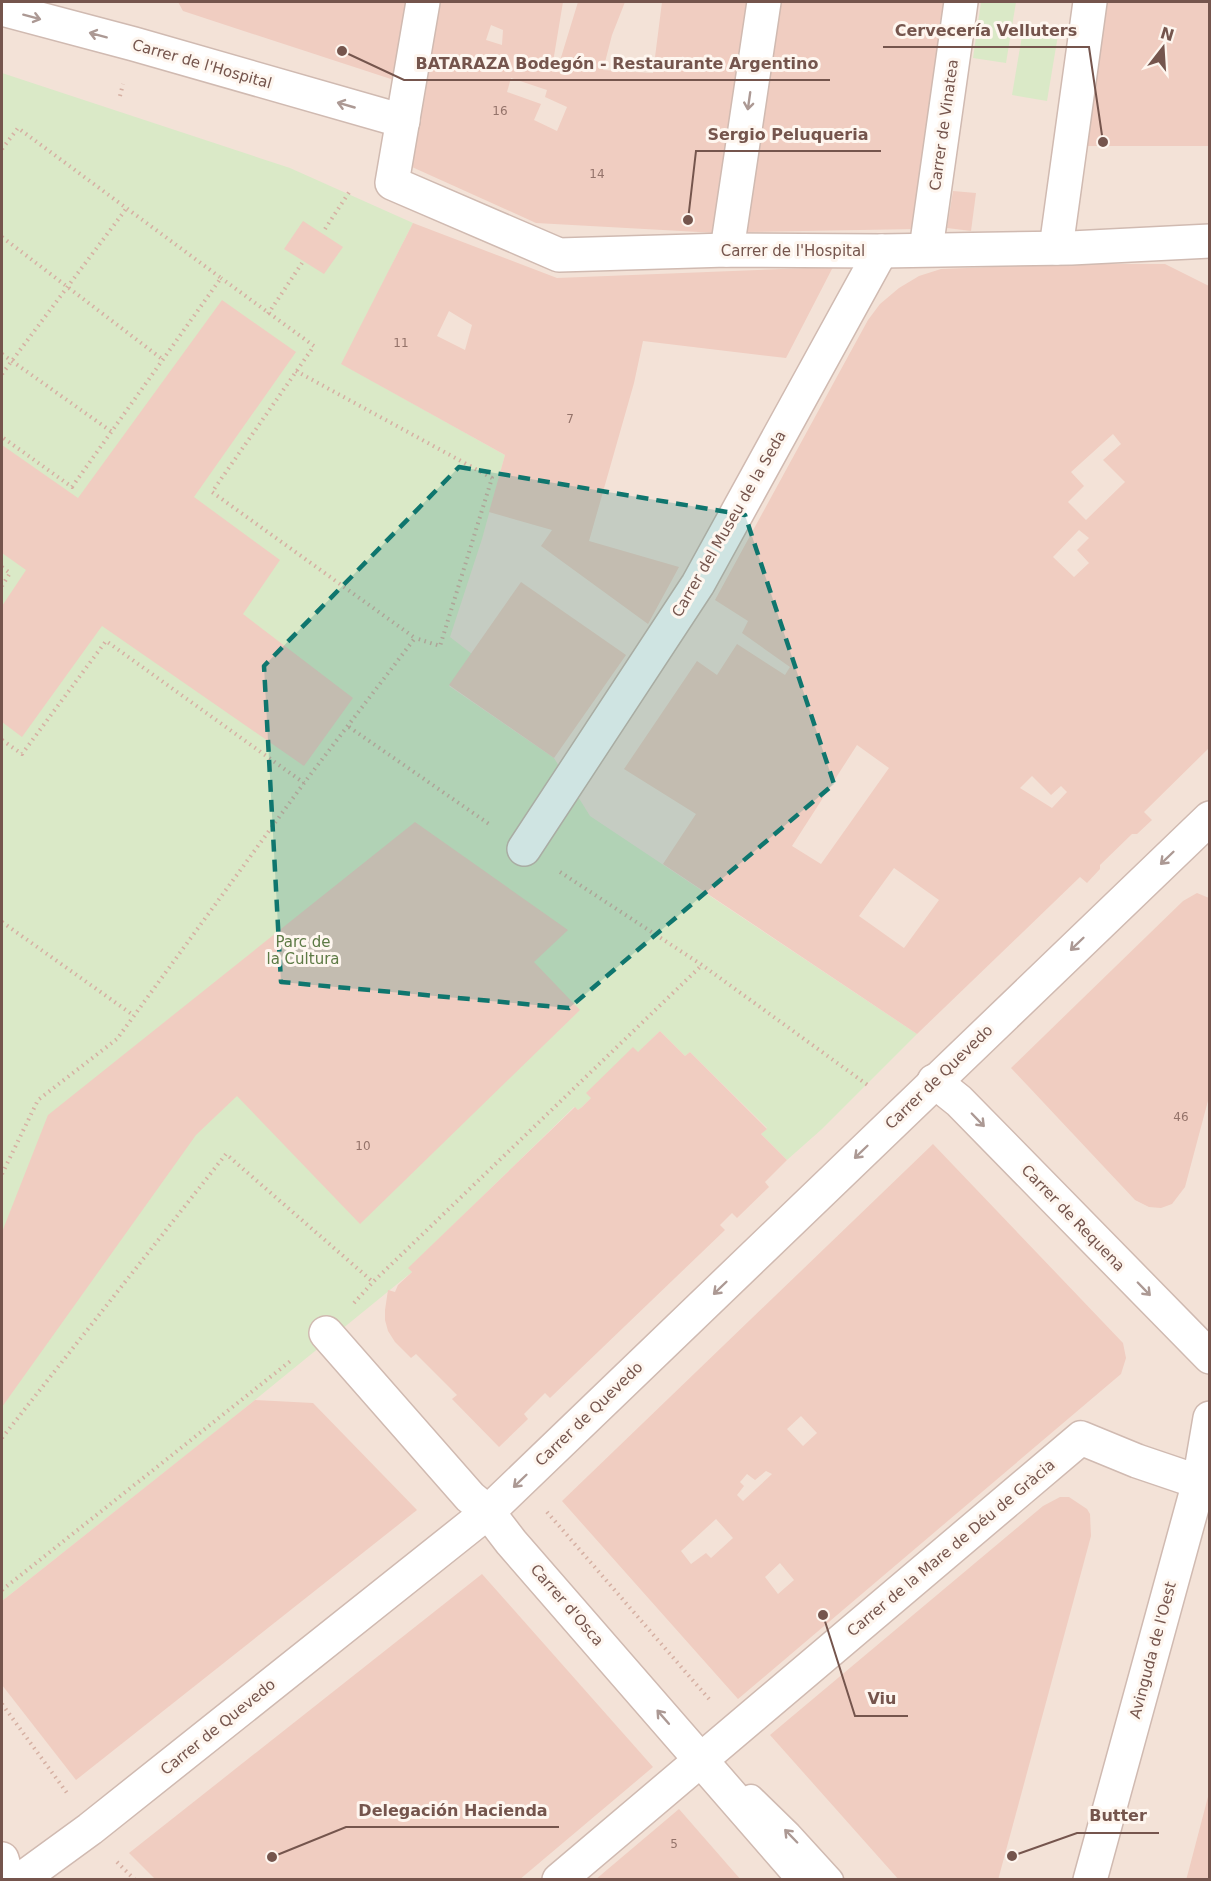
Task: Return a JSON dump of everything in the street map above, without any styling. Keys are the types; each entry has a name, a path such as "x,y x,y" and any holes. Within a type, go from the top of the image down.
{"street":[{"path":"403,121 423,2"},
{"path":"728,250 764,2"},
{"name":"Carrer de Vinatea","path":"927,249 961,2"},
{"path":"1056,248 1090,2"},
{"name":"Carrer de l'Hospital","path":"2,9 65,14 134,44 403,121 392,183 559,255 728,250 881,251 1056,248 1209,241"},
{"name":"Carrer del Museu de la Seda","path":"524,849 698,584 881,251"},
{"name":"Carrer de Quevedo","path":"20,1880 90,1829 499,1501 1209,818"},
{"name":"Carrer de Requena","path":"934,1081 959,1101 1209,1357"},
{"name":"Carrer d'Osca","path":"326,1333 471,1497 499,1501 511,1542 805,1880"},
{"name":"Avinguda de l'Oest","path":"1090,1880 1199,1482 1209,1418"},
{"name":"Carrer de la Mare de Déu de Gràcia","path":"560,1880 675,1780 701,1761 1081,1438 1137,1461 1199,1482"},
{"path":"2,1859 4,1879"}],"lane":[{"path":"701,1761 754,1800 831,1880"}],"path":[{"path":"2,149 18,128 314,346 296,371 212,492 415,638 440,646 492,478 296,371"},
{"path":"325,229 356,182"},
{"path":"2,374 126,209"},
{"path":"2,237 162,359"},
{"path":"268,314 302,263"},
{"path":"2,437 72,487 221,278"},
{"path":"2,354 112,432"},
{"path":"2,567 10,573 2,586"},
{"path":"2,1174 38,1100 117,1039 304,783 415,638"},
{"path":"2,740 22,754 106,640 304,783"},
{"path":"349,727 524,849 702,965 884,1096 903,1113"},
{"path":"2,922 133,1015"},
{"path":"2,1590 326,1333 373,1282 702,965"},
{"path":"2,1438 226,1154 373,1282"},
{"path":"499,1501 543,1507 736,1730"}],"highlighted area":[{"path":"459,467 745,515 834,784 569,1008 281,982 264,666"}],"shaded area":[{"path":"2,2 1209,2 1209,1879 2,1880"}],"green space":[{"path":"981,2 1016,2 1006,63 973,58"},
{"path":"1024,24 1059,29 1047,101 1012,95"},
{"name":"Parc de la Cultura","path":"2,73 290,168 413,223 342,364 505,455 482,539 450,637 472,654 449,686 554,758 590,816 917,1034 822,1129 787,1160 761,1134 767,1128 690,1052 685,1056 660,1031 582,1107 578,1110 574,1107 409,1268 412,1272 2,1601"}],"building":[{"path":"178,2 410,2 397,81 183,11"},
{"path":"439,2 563,2 553,62 559,64 578,2 625,2 612,35 603,70 653,73 662,2 752,2 717,233 536,223 412,167","holes":["491,25 503,30 502,45 486,40","511,78 547,90 545,97 567,107 557,131 534,120 541,104 507,92"]},
{"path":"778,2 950,2 916,229 744,232"},
{"path":"1104,2 1209,2 1209,146 1084,146"},
{"path":"953,191 976,193 971,231 947,228"},
{"path":"303,221 343,247 324,274 284,249"},
{"path":"413,223 557,278 833,267 786,358 643,341 634,383 589,541 679,567 648,624 541,546 552,530 489,512 505,455 341,364","holes":["449,311 472,325 465,350 437,336"]},
{"path":"1068,264 1165,264 1209,286 1209,748 1144,812 1152,820 1137,834 1132,834 1100,865 1100,869 1087,883 1080,877 917,1034 663,864 696,814 624,769 697,661 717,675 737,644 785,675 790,667 742,633 748,621 715,600 868,320 880,304 899,288 919,276 941,269","holes":["1113,434 1121,444 1103,460 1125,482 1086,520 1068,502 1084,486 1071,472","1079,530 1089,538 1077,550 1089,563 1074,577 1053,557","857,745 889,768 821,864 792,846","1032,776 1051,795 1061,786 1067,792 1052,808 1020,788","894,868 939,900 904,948 859,916"]},
{"path":"222,300 296,352 194,497 280,560 243,614 353,698 304,766 102,626 22,737 2,722 2,606 26,570 2,553 2,445 78,498"},
{"path":"521,582 626,655 554,758 449,685"},
{"path":"415,822 568,930 534,962 580,1010 360,1224 237,1096 196,1135 2,1407 2,1232 48,1115"},
{"path":"1197,893 1209,898 1209,1097 1185,1187 1172,1204 1161,1208 1149,1207 1135,1200 1011,1068 1183,901"},
{"path":"660,1031 685,1056 690,1052 767,1129 761,1134 787,1160 765,1182 769,1187 737,1218 732,1213 720,1225 725,1230 550,1398 545,1393 524,1414 528,1419 499,1447 452,1399 457,1395 416,1354 411,1358 395,1342 388,1331 385,1320 388,1290 395,1292 398,1285 412,1272 408,1268 575,1107 578,1110 582,1107 591,1098 586,1093 633,1047 638,1052"},
{"path":"933,1144 1123,1343 1126,1358 1121,1374 738,1699 562,1501","holes":["801,1416 817,1433 803,1446 787,1429","766,1471 772,1474 743,1501 737,1495 744,1486 740,1482 747,1474 755,1480","716,1519 733,1538 711,1558 706,1553 691,1564 681,1551","780,1563 794,1580 778,1594 765,1577"]},
{"path":"255,1400 313,1403 417,1510 76,1780 2,1685 2,1601"},
{"path":"1060,1497 1069,1497 1087,1509 1090,1514 1091,1536 998,1880 899,1880 770,1735 1043,1506"},
{"path":"482,1574 653,1767 519,1880 156,1880 129,1853"},
{"path":"1209,1793 1209,1880 1186,1880 1188,1873"},
{"path":"679,1809 741,1880 595,1880"}],"place":[{"name":"BATARAZA Bodegón - Restaurante Argentino","path":"342,51"},
{"name":"Cervecería Velluters","path":"1103,142"},
{"name":"Sergio Peluqueria","path":"688,220"},
{"name":"Viu","path":"823,1615"},
{"name":"Butter","path":"1012,1856"},
{"name":"Delegación Hacienda","path":"272,1857"}]}
